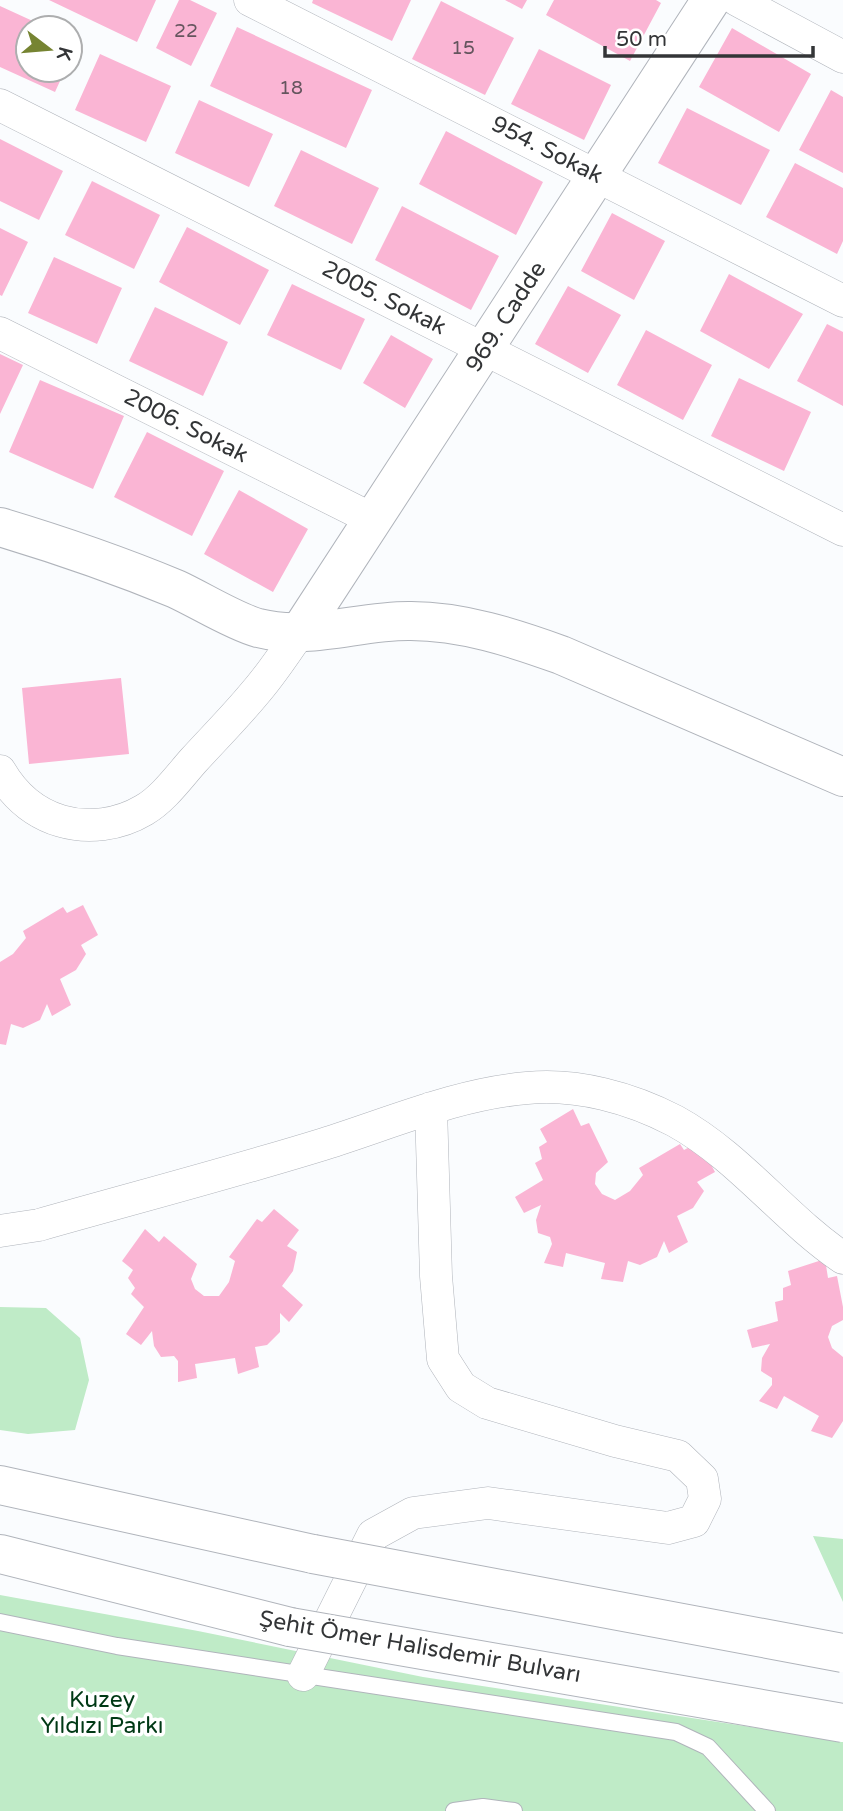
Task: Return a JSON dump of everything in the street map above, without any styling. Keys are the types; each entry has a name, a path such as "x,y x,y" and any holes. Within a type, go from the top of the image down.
{"main road":[{"name":"969. Cadde","path":"299,633 599,176 711,0"},
{"path":"0,527 140,575 257,628 299,633 411,621 466,627 517,639 561,655 843,777"},
{"path":"0,1485 313,1553 843,1653"},
{"name":"Şehit Ömer Halisdemir Bulvarı","path":"0,1555 290,1627 843,1723"}],"street":[{"name":"954. Sokak","path":"250,0 843,301"},
{"path":"737,0 843,57"},
{"name":"2005. Sokak","path":"0,105 843,530"},
{"name":"2006. Sokak","path":"0,333 372,519"},
{"path":"0,771 19,797 50,818 89,826 110,824 128,818 158,800 256,692 299,633"},
{"path":"0,1231 39,1225 325,1144 431,1108 492,1092 530,1087 567,1088 606,1095 642,1106 676,1122 705,1140 843,1258"},
{"path":"303,1675 373,1535 413,1513 488,1503 668,1528 694,1521 705,1499 702,1479 678,1456 615,1441 487,1403 461,1387 443,1359 436,1276 431,1108"}],"lane":[{"path":"0,1622 117,1646 676,1732 708,1746 767,1811"},
{"path":"454,1811 483,1807 514,1811"}],"green space":[{"path":"0,1307 46,1308 80,1338 89,1380 75,1430 28,1434 0,1430"},
{"path":"813,1536 843,1539 843,1602"},
{"name":"Kuzey Yıldızı Parkı","path":"0,1595 198,1631 423,1677 843,1741 843,1811 0,1811"}],"building":[{"path":"49,0 156,0 137,42 84,17 84,14 78,14"},
{"path":"179,0 190,0 217,13 191,66 156,48"},
{"path":"313,0 411,0 392,41 312,3"},
{"path":"505,0 527,0 522,9"},
{"path":"554,0 656,0 661,3 630,61 546,15"},
{"path":"441,1 514,38 485,95 412,59"},
{"path":"0,6 17,14 14,14 14,73 0,67"},
{"path":"237,27 372,90 346,148 210,86"},
{"path":"732,28 811,74 779,132 699,87"},
{"path":"539,49 611,85 584,140 511,104"},
{"path":"100,54 171,86 146,142 75,110"},
{"path":"37,84 59,84 55,92"},
{"path":"831,90 843,97 843,173 799,150"},
{"path":"199,100 273,134 249,187 175,153"},
{"path":"687,108 770,150 741,205 658,163"},
{"path":"446,131 543,182 516,235 419,184"},
{"path":"0,139 63,171 39,220 0,201"},
{"path":"301,150 379,188 352,244 274,206"},
{"path":"795,163 843,188 843,241 837,254 766,217"},
{"path":"92,181 160,215 134,269 65,235"},
{"path":"402,206 499,256 471,310 375,260"},
{"path":"612,213 665,241 634,300 581,271"},
{"path":"187,227 269,270 240,325 159,282"},
{"path":"0,228 28,242 2,296 0,295"},
{"path":"54,257 122,288 97,344 28,313"},
{"path":"729,274 803,314 769,369 700,331"},
{"path":"292,284 365,319 341,370 267,335"},
{"path":"568,286 621,315 588,373 535,344"},
{"path":"155,307 228,342 203,396 129,361"},
{"path":"827,324 843,332 843,406 797,381"},
{"path":"646,330 712,365 683,420 617,385"},
{"path":"391,335 433,359 405,408 363,383"},
{"path":"0,354 23,365 0,414"},
{"path":"739,378 811,412 784,471 711,436"},
{"path":"40,380 124,416 93,489 9,452"},
{"path":"147,432 224,471 192,536 114,497"},
{"path":"239,490 308,529 273,592 204,554"},
{"path":"121,678 129,754 29,764 22,688"},
{"path":"83,905 98,935 81,945 86,954 76,970 60,979 71,1005 52,1016 47,1004 40,1020 23,1028 11,1024 6,1045 0,1044 0,962 13,954 26,938 23,931 63,907 67,913"},
{"path":"573,1109 581,1126 589,1123 608,1162 596,1173 595,1184 602,1194 615,1200 630,1191 643,1175 639,1168 680,1144 684,1150 699,1142 715,1172 697,1182 704,1191 693,1208 677,1216 688,1242 669,1253 664,1241 657,1257 640,1265 628,1261 623,1282 601,1279 605,1263 566,1253 563,1267 544,1263 552,1244 550,1237 538,1233 536,1220 541,1205 524,1213 515,1197 543,1180 535,1163 542,1159 539,1147 547,1142 540,1129"},
{"path":"274,1209 299,1230 287,1246 297,1252 293,1271 282,1286 303,1305 289,1322 280,1313 280,1332 267,1345 255,1347 259,1367 238,1374 235,1358 195,1364 197,1378 178,1382 178,1361 174,1356 161,1357 154,1346 152,1331 141,1345 126,1334 144,1307 131,1294 135,1288 128,1278 133,1270 122,1261 145,1229 159,1242 164,1236 197,1264 191,1279 195,1289 204,1296 219,1296 229,1282 235,1261 229,1257 257,1219 262,1222"},
{"path":"825,1259 828,1278 837,1276 843,1307 843,1320 832,1326 828,1337 832,1348 843,1357 843,1421 832,1438 811,1431 819,1416 784,1396 777,1409 759,1401 772,1385 772,1378 761,1371 762,1358 770,1344 752,1348 747,1330 778,1321 775,1302 783,1300 783,1288 791,1285 788,1271"}]}
